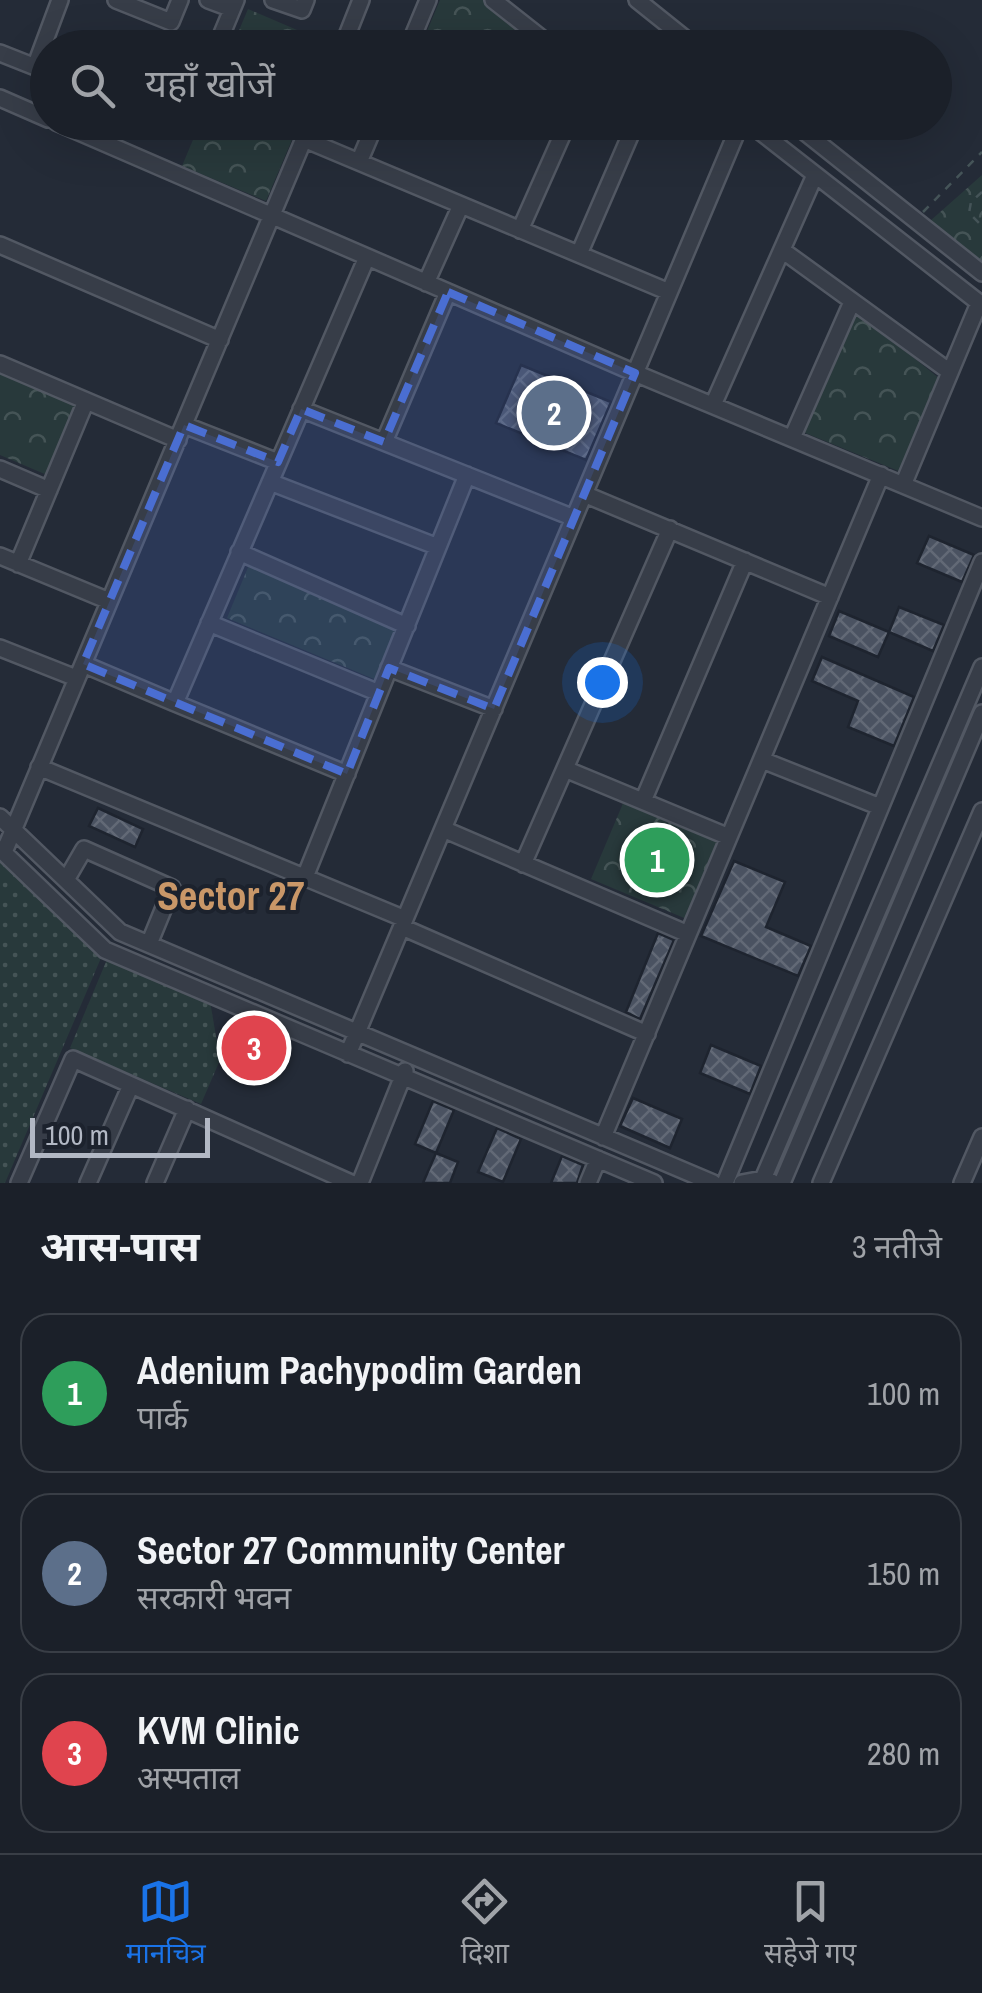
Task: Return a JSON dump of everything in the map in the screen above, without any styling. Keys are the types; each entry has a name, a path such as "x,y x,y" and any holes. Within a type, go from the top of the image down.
{"street":[{"path":"52,30 60,0"},
{"path":"116,0 170,22 180,0"},
{"path":"208,0 234,4 223,30"},
{"path":"273,0 302,10 306,0"},
{"path":"349,30 361,0"},
{"path":"416,30 428,0"},
{"path":"493,0 531,30"},
{"path":"637,0 675,30"},
{"path":"0,53 30,65"},
{"path":"0,98 30,111"},
{"path":"98,140 635,373 982,518"},
{"path":"304,140 15,831 2,850 105,950 654,1183"},
{"path":"306,140 670,292"},
{"path":"360,162 369,140"},
{"path":"520,230 561,140"},
{"path":"579,254 628,140"},
{"path":"348,1054 736,140"},
{"path":"768,140 981,304 902,484"},
{"path":"815,140 982,273"},
{"path":"713,405 815,175"},
{"path":"426,282 460,205"},
{"path":"0,245 220,340"},
{"path":"782,250 950,372"},
{"path":"174,703 367,257"},
{"path":"384,442 448,292"},
{"path":"792,438 852,302"},
{"path":"0,364 86,401 278,462"},
{"path":"18,564 86,401"},
{"path":"301,409 574,518"},
{"path":"0,468 48,490"},
{"path":"305,877 467,476"},
{"path":"604,1136 881,476"},
{"path":"270,482 438,547"},
{"path":"584,494 830,597"},
{"path":"523,864 670,530"},
{"path":"238,552 406,626"},
{"path":"0,556 109,601"},
{"path":"643,801 745,562"},
{"path":"725,1183 982,562"},
{"path":"209,623 379,693"},
{"path":"0,648 174,703 346,774"},
{"path":"389,668 494,709"},
{"path":"742,1183 768,1181 982,668"},
{"path":"782,1183 982,713"},
{"path":"762,760 880,808"},
{"path":"39,767 305,877 647,1034"},
{"path":"565,769 729,837"},
{"path":"822,1183 982,811"},
{"path":"0,817 120,932 714,1183"},
{"path":"443,829 688,934"},
{"path":"66,880 84,849 172,888 149,944"},
{"path":"360,1183 412,1056"},
{"path":"19,1183 73,1059 351,1183"},
{"path":"88,1183 131,1084"},
{"path":"155,1183 187,1110"},
{"path":"962,1183 982,1138"},
{"path":"588,1183 598,1159"}],"path":[{"path":"916,220 982,152"},
{"path":"982,192 970,202 969,213 982,226"}],"highlighted area":[{"path":"448,292 635,373 494,709 389,668 347,774 83,664 184,425 278,462 301,409 384,442"}],"green space":[{"path":"440,0 486,0 524,30 428,30"},
{"path":"248,9 297,30 239,30"},
{"path":"193,140 292,140 266,201 182,166"},
{"path":"982,175 982,261 930,221"},
{"path":"856,311 940,379 901,472 803,432"},
{"path":"0,369 78,401 47,475 0,455"},
{"path":"249,565 401,628 379,681 227,618"},
{"path":"624,801 722,842 689,920 591,879"},
{"path":"0,859 101,958 5,1183 0,1183"},
{"path":"108,957 210,1001 220,1060 201,1104 70,1048"}],"building":[{"path":"521,365 611,402 586,460 496,423"},
{"path":"929,536 974,555 962,582 917,563"},
{"path":"899,607 944,625 933,651 889,632"},
{"path":"839,611 889,632 878,657 829,636"},
{"path":"822,657 914,697 894,746 848,727 858,701 812,681"},
{"path":"98,808 143,829 135,847 89,826"},
{"path":"734,861 785,882 766,927 811,946 798,976 701,936"},
{"path":"658,933 674,940 640,1019 626,1012"},
{"path":"252,1028 267,1035 253,1066 231,1056 242,1033 248,1036"},
{"path":"711,1045 761,1066 750,1094 700,1073"},
{"path":"633,1098 682,1119 670,1148 620,1126"},
{"path":"433,1101 454,1110 436,1153 415,1144"},
{"path":"497,1128 521,1139 503,1182 478,1172"},
{"path":"436,1153 458,1162 450,1183 423,1183"},
{"path":"562,1156 583,1165 577,1183 551,1183"}],"place":[{"name":"Sector 27 Community Center","path":"554,413"},
{"name":"Adenium Pachypodim Garden","path":"657,860"},
{"name":"KVM Clinic","path":"254,1048"}],"district":[{"name":"Sector 27","path":"231,895"}]}
